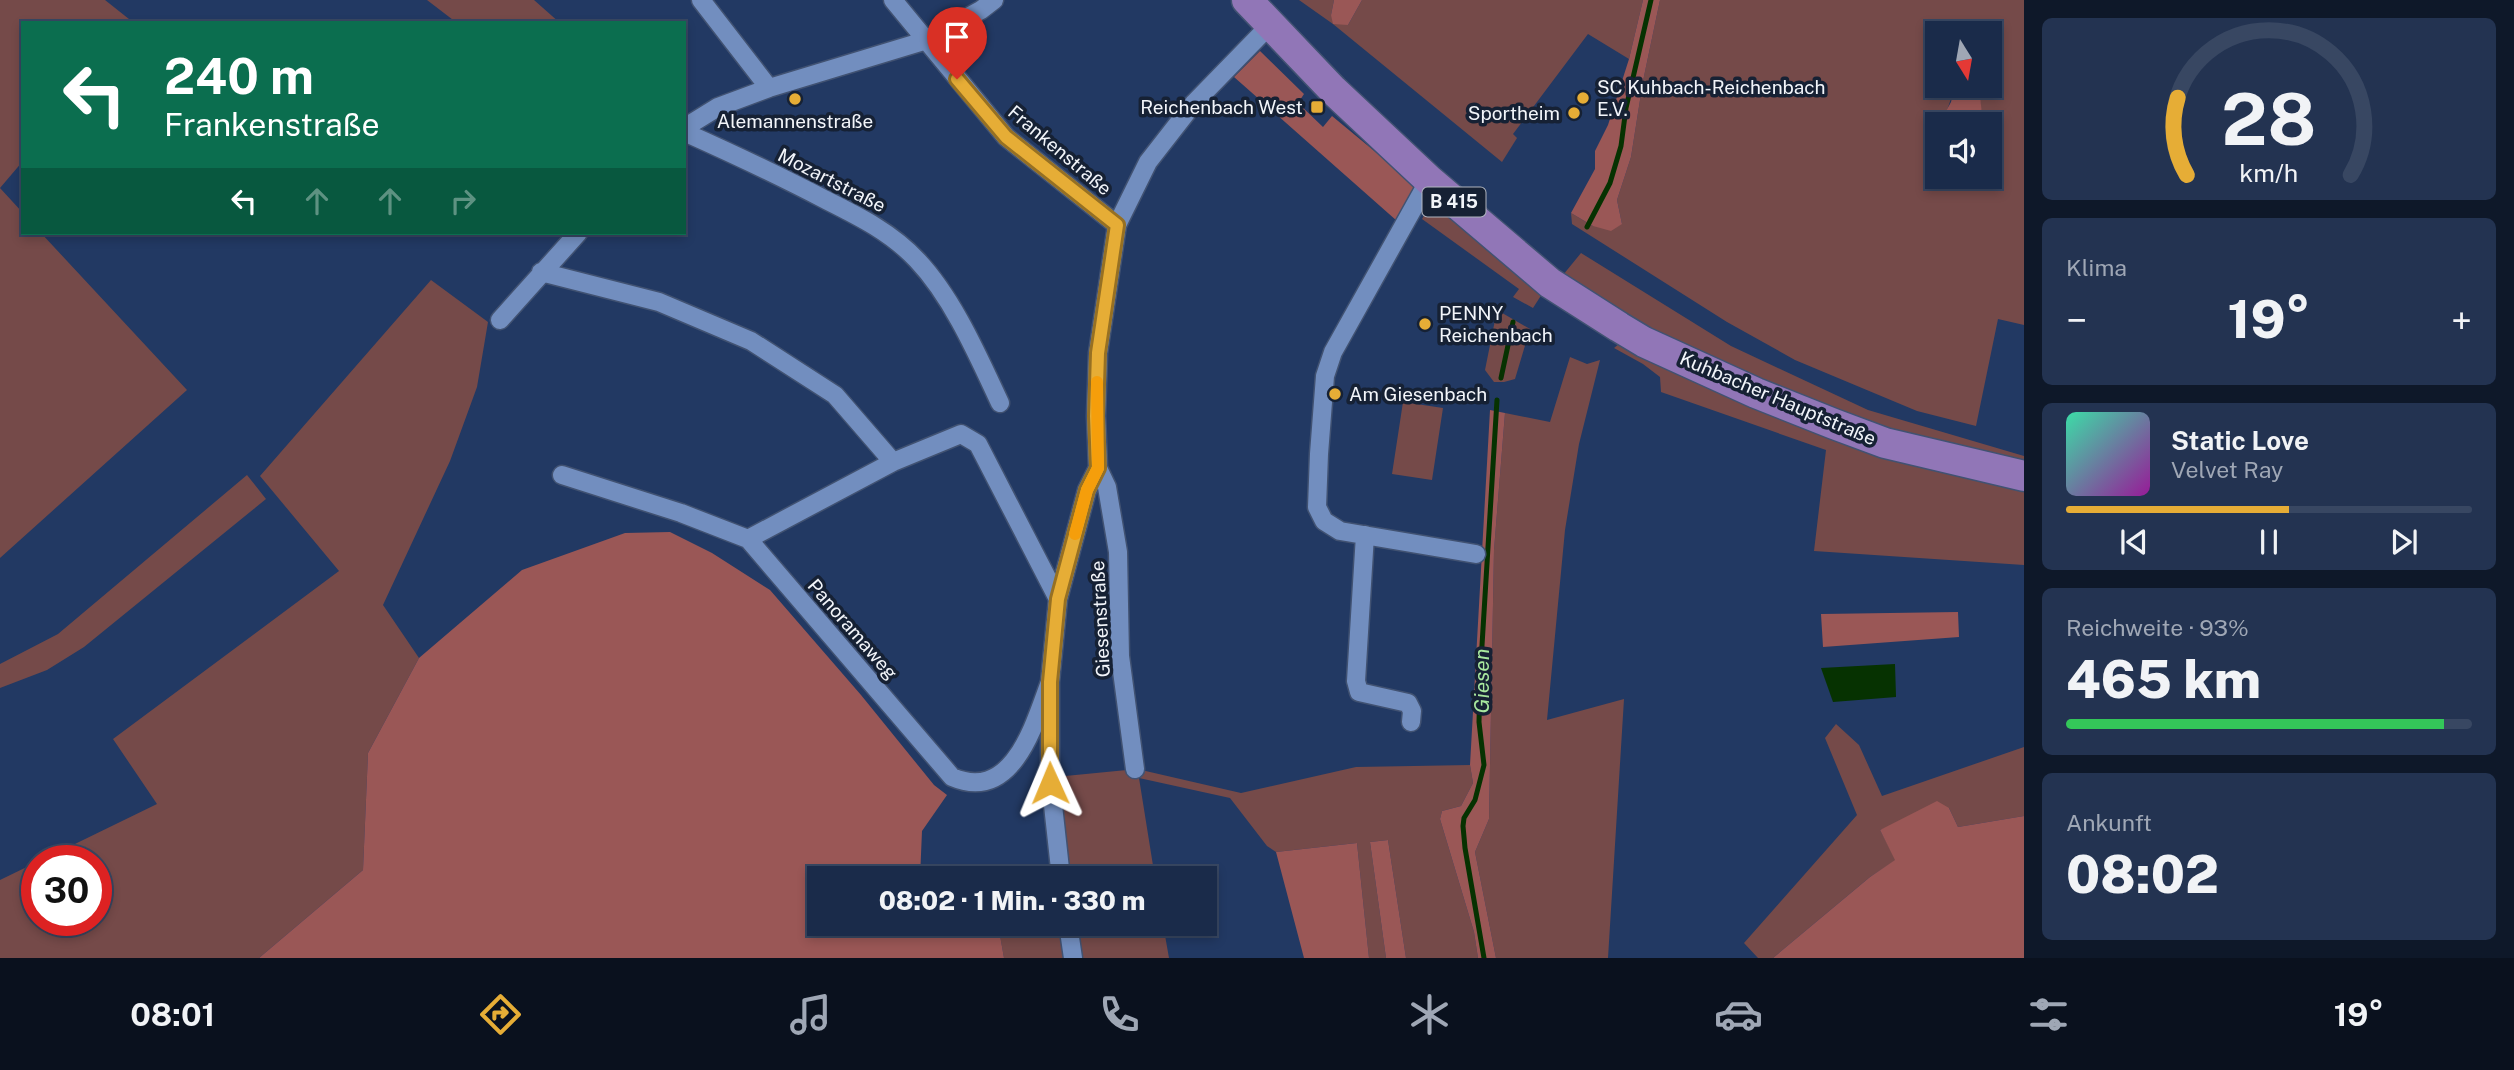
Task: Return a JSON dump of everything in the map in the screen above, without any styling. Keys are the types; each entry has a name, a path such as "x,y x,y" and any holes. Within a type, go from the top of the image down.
{"main road":[{"name":"B 415","path":"1247,0 1333,90 1429,180"},
{"name":"Kuhbacher Hauptstraße","path":"1429,180 1542,276 1644,342 1756,393 1885,443 2024,476"}],"street":[{"path":"701,0 769,88"},
{"name":"Frankenstraße","path":"893,0 924,41 1006,137 1117,225"},
{"path":"686,129 718,107 769,88 924,41 981,10 993,0"},
{"name":"Giesenstraße","path":"1135,769 1120,656 1118,552 1107,487 1098,468 1096,416 1098,353 1117,225 1148,162 1194,103 1269,25"},
{"name":"Mozartstraße","path":"686,131 763,167 884,230 917,260 941,291 980,359 1000,403"},
{"path":"1429,180 1334,352 1325,376 1317,507 1324,520 1340,531 1476,554"},
{"path":"500,320 576,235"},
{"path":"541,272 659,302 751,341 835,395 893,462"},
{"path":"748,539 893,462 961,435 978,444 1058,599"},
{"name":"Giesenstraße","path":"1060,866 1050,778 1050,682 1058,599 1087,490 1098,468"},
{"name":"Panoramaweg","path":"562,475 681,513 748,539 952,777 967,783 992,780 1010,766 1029,738 1050,682"},
{"path":"1365,536 1356,681 1359,692 1408,702 1412,711 1411,722"},
{"path":"1070,936 1073,958"}],"shaded area":[{"path":"0,0 105,0 131,21 21,21 21,163 0,188"},
{"path":"427,0 534,0 558,21 454,21"},
{"path":"1299,0 1334,0 1331,15 1348,25 1362,0 1643,0 1629,59 1588,34 1513,134 1517,138 1502,162 1333,24"},
{"path":"1334,0 1362,0 1348,25 1333,24 1331,15"},
{"path":"1643,0 1660,0 1631,157 1617,200 1622,224 1611,231 1593,226 1571,213 1595,169 1595,151 1608,125 1629,59"},
{"path":"1660,0 2024,0 2024,325 1998,319 1976,426 1917,411 1795,360 1727,322 1572,224 1571,213 1593,226 1622,224 1617,200 1631,157","holes":["1925,21 2002,21 2002,98 1980,98 1981,112 2002,112 2002,189 1925,189 1925,112 1946,112 1951,98 1925,98"]},
{"path":"1260,51 1304,94 1298,103 1323,127 1332,116 1419,188 1397,221 1234,77"},
{"path":"1952,98 1980,98 1982,112 1946,112"},
{"path":"0,188 21,211 21,235 43,235 187,390 0,558"},
{"path":"1433,200 1542,294 1533,308 1513,297 1519,289 1422,219"},
{"path":"1581,253 1731,346 1868,410 2024,456 2024,468 1885,434 1667,339 1563,275"},
{"path":"431,280 488,322 477,387 450,461 383,605 419,658 368,753 363,870 259,958 0,958 0,880 21,870 21,936 112,936 112,845 73,845 157,804 113,739 339,571 260,476"},
{"path":"1497,310 1530,329 1515,379 1504,382 1494,382 1485,370"},
{"path":"1620,343 2024,489 2024,565 1814,551 1826,450 1661,392 1660,377 1614,348"},
{"path":"1570,357 1587,364 1600,360 1579,444 1565,530 1547,720 1624,699 1608,958 1496,958 1475,852 1489,819 1494,550 1505,413 1550,422"},
{"path":"1403,402 1443,408 1432,480 1392,474"},
{"path":"1490,410 1505,413 1494,550 1489,819 1475,852 1496,958 1478,958 1474,932 1440,819 1442,811 1461,806 1473,783 1470,765"},
{"path":"247,475 266,499 84,647 47,670 0,688 0,664 58,634"},
{"path":"670,532 712,553 770,590 934,785 947,795 922,831 921,866 807,866 807,936 1000,936 1004,958 259,958 363,870 368,753 419,658 522,570 625,533"},
{"path":"1958,612 1959,637 1823,647 1821,614"},
{"path":"1895,664 1896,697 1833,702 1821,668"},
{"path":"1836,724 1859,745 1882,796 2024,747 2024,816 1958,827 1949,808 1880,830 1896,860 1870,877 1773,958 1758,958 1744,943 1857,815 1825,738"},
{"path":"1470,765 1473,783 1461,806 1442,811 1440,819 1474,932 1478,958 1406,958 1388,840 1370,842 1386,958 1369,958 1357,843 1276,852 1267,846 1230,798 1139,778 1153,866 1066,866 1055,777 1137,769 1241,793 1356,767"},
{"path":"1937,801 1949,808 1958,827 2024,816 2024,958 1773,958 1870,877 1895,860 1880,830"},
{"path":"1388,840 1406,958 1386,958 1370,842"},
{"path":"1357,843 1369,958 1304,958 1276,852"},
{"path":"1000,936 1165,936 1169,958 1004,958"}],"waterway":[{"name":"Giesen","path":"1587,227 1610,183 1621,146 1626,108 1651,0"},
{"name":"Giesen","path":"1501,378 1513,322"},
{"name":"Giesen","path":"1484,958 1463,826 1464,818 1475,800 1484,765 1479,722 1480,678 1497,400"}],"slow traffic":[{"path":"1075,534 1087,490 1098,468 1097,382"}],"place":[{"name":"SC Kuhbach-Reichenbach E.V.","path":"1583,98"},
{"name":"Alemannenstraße","path":"795,99"},
{"name":"Reichenbach West","path":"1317,107"},
{"name":"Sportheim","path":"1574,113"},
{"name":"PENNY Reichenbach","path":"1425,324"},
{"name":"Am Giesenbach","path":"1335,394"}],"route":[{"path":"957,79 1006,137 1117,225 1098,353 1098,468 1087,490 1058,599 1050,682 1050,783"}]}
